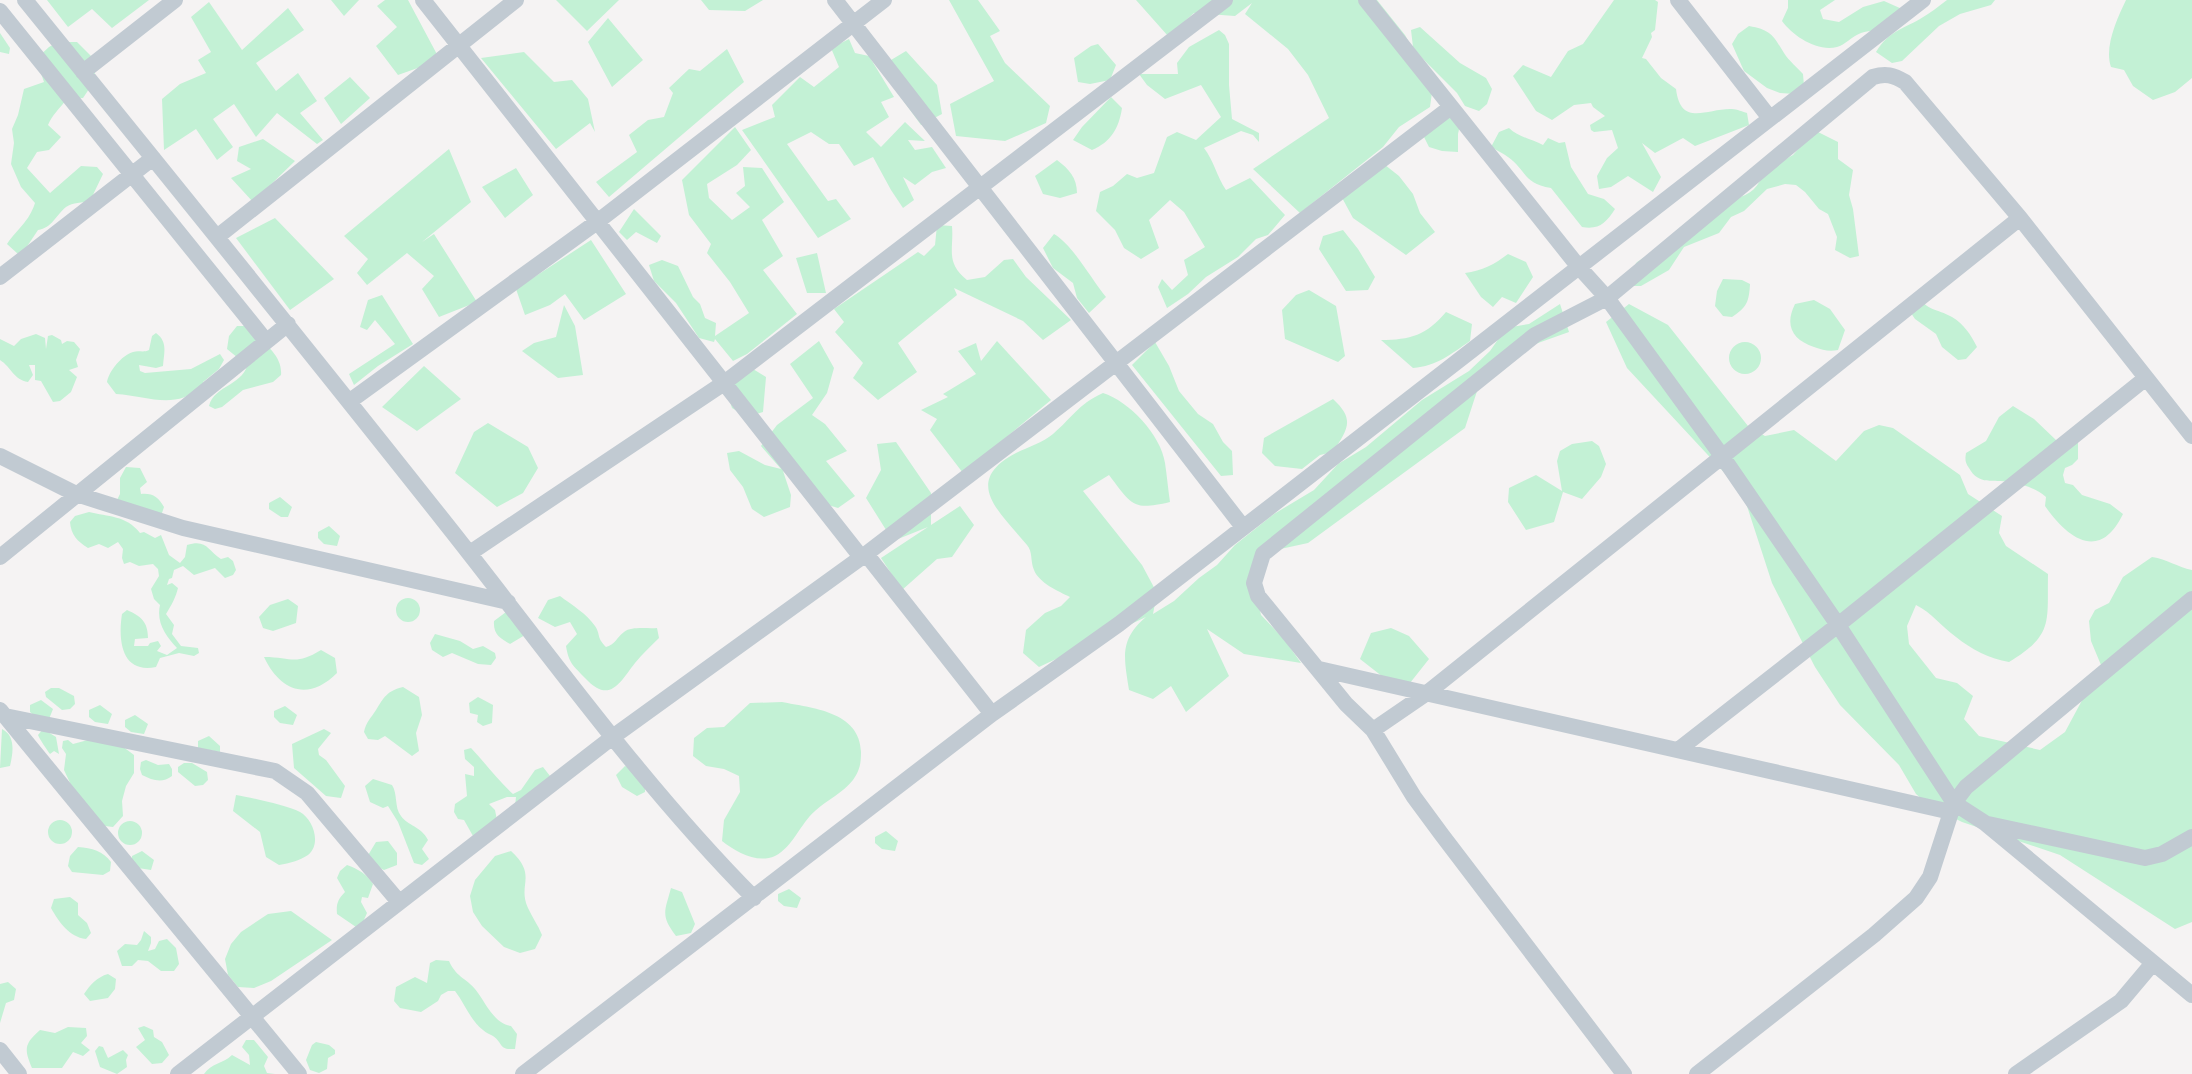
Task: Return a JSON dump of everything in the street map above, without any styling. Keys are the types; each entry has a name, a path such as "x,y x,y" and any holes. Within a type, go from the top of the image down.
{"street":[{"path":"24,0 288,324 614,736 713,856 754,898"},
{"path":"83,72 175,0"},
{"path":"423,0 724,384 992,714"},
{"path":"217,237 516,0"},
{"path":"835,0 1243,527"},
{"path":"350,402 597,222 884,0"},
{"path":"470,554 724,384 1225,0"},
{"path":"1366,0 1578,266 1607,298 1722,456 1838,626 1953,807"},
{"path":"1678,0 1769,117"},
{"path":"523,1074 992,714 1119,624 1769,117 1923,0"},
{"path":"0,11 266,341"},
{"path":"1624,1074 1414,797 1373,730 1346,704 1258,596 1254,583 1263,554 1536,335 1607,298 1794,145 1873,77 1880,75 1888,74 1905,82 2020,218 2192,436"},
{"path":"178,1074 614,736 863,556 1451,107"},
{"path":"0,276 153,158"},
{"path":"1373,730 1427,693 2020,218"},
{"path":"0,558 76,494 288,324"},
{"path":"1678,750 1838,626 2146,378"},
{"path":"1,455 37,476 76,494 183,528 508,602"},
{"path":"1697,1074 1874,936 1916,898 1930,877 1953,807 1966,787 2192,599"},
{"path":"1319,669 1678,750 1953,807 1984,823 2192,995"},
{"path":"2,713 276,771 307,793 399,902"},
{"path":"2,713 299,1074"},
{"path":"1984,823 2145,858 2162,854 2192,837"},
{"path":"2016,1074 2121,1001 2153,963"},
{"path":"0,1050 19,1074"}],"green space":[{"path":"47,0 149,0 112,28 92,9 68,27"},
{"path":"331,0 359,0 344,16"},
{"path":"385,0 408,0 440,60 398,75 376,46 397,27 377,6"},
{"path":"556,0 619,0 587,31"},
{"path":"701,0 763,0 745,11 709,10"},
{"path":"949,0 978,0 1000,31 990,36 1005,63 1050,106 1046,123 1005,141 956,136 950,104 994,81"},
{"path":"1136,0 1377,0 1405,35 1433,85 1430,107 1399,127 1383,147 1300,213 1253,169 1329,118 1308,75 1288,49 1245,14 1252,3 1235,16 1194,13 1168,36"},
{"path":"1614,0 1655,0 1658,2 1655,30 1651,33 1652,37 1642,58 1646,59 1661,78 1676,89 1683,108 1689,112 1696,113 1732,109 1747,113 1749,125 1695,146 1683,138 1655,153 1642,143 1661,177 1653,192 1628,176 1611,187 1599,189 1597,176 1607,158 1618,148 1612,130 1594,132 1591,130 1590,125 1605,116 1593,107 1591,103 1574,105 1552,120 1536,111 1513,76 1523,65 1551,77 1568,51 1583,44"},
{"path":"1788,0 1835,0 1820,10 1823,19 1839,22 1863,7 1884,1 1902,9 1892,29 1861,33 1840,46 1829,48 1806,42 1787,27 1782,21 1788,8"},
{"path":"1947,0 1995,0 1991,5 1960,14 1939,26 1902,61 1892,63 1876,52 1891,35 1924,17"},
{"path":"2126,0 2192,0 2192,78 2175,92 2153,100 2133,86 2124,70 2111,67 2109,59 2110,42 2115,24"},
{"path":"209,2 242,50 288,8 304,30 256,63 276,91 298,73 317,101 300,113 323,140 317,144 277,113 256,137 234,104 213,119 233,147 217,160 196,129 164,150 162,99 180,84 206,73 198,60 211,52 191,17"},
{"path":"608,18 643,60 612,87 588,42"},
{"path":"1749,26 1762,29 1771,34 1788,59 1803,74 1804,86 1795,94 1780,93 1767,88 1744,71 1732,44 1738,34"},
{"path":"1420,27 1460,63 1486,78 1492,89 1487,104 1479,111 1465,106 1457,93 1413,47 1411,30"},
{"path":"1219,30 1225,35 1229,44 1229,85 1232,119 1259,133 1259,142 1253,135 1241,131 1204,148 1226,190 1250,178 1285,215 1268,235 1256,239 1238,257 1206,277 1188,294 1167,308 1158,287 1162,279 1172,290 1188,275 1184,260 1205,247 1184,212 1170,200 1149,220 1159,248 1141,259 1124,248 1115,230 1096,211 1100,192 1113,186 1127,174 1137,178 1154,173 1167,137 1177,132 1196,140 1221,117 1201,85 1165,99 1147,85 1139,74 1178,74 1177,63 1189,47"},
{"path":"0,33 10,48 9,54 0,52"},
{"path":"849,39 855,53 869,56 894,97 881,102 889,117 866,132 881,147 905,122 925,141 908,140 915,150 932,147 946,168 932,172 915,185 903,177 914,200 903,208 873,157 854,166 839,144 829,144 811,132 787,144 828,201 836,199 851,219 818,238 742,130 775,117 772,105 800,77 814,87 839,67 831,48"},
{"path":"58,42 77,42 97,62 93,83 83,98 67,99 54,115 48,125 61,137 49,150 37,152 27,168 50,193 81,166 97,167 103,174 90,201 75,203 66,207 47,227 38,230 26,248 18,254 7,244 26,220 35,203 21,187 11,164 14,143 12,129 18,115 24,89 44,82 36,59 49,47"},
{"path":"1098,44 1116,65 1110,80 1090,84 1078,82 1074,58 1091,46"},
{"path":"727,49 744,82 609,197 596,182 637,152 629,135 648,120 664,117 673,93 669,88 689,69 700,71"},
{"path":"906,51 937,85 942,114 921,125 881,70 891,60"},
{"path":"524,52 554,82 572,80 588,99 595,132 590,123 556,149 481,58"},
{"path":"350,77 370,98 341,124 324,98"},
{"path":"1111,97 1122,108 1119,122 1113,134 1099,147 1092,150 1073,140 1082,127"},
{"path":"1440,115 1461,120 1458,134 1458,152 1442,151 1429,147 1424,137"},
{"path":"735,127 751,150 737,165 707,184 709,198 732,220 750,207 736,193 745,186 743,167 762,168 784,202 762,220 783,256 763,270 797,314 747,354 733,361 715,339 714,342 699,338 676,303 654,281 649,265 662,260 678,266 693,297 700,304 705,318 716,323 715,336 749,313 730,282 707,253 711,244 689,215 682,180"},
{"path":"1509,128 1521,136 1543,145 1548,138 1559,143 1565,142 1571,167 1588,194 1604,199 1615,209 1608,218 1598,226 1582,227 1551,188 1530,180 1514,162 1491,147 1499,132"},
{"path":"1818,132 1838,142 1838,159 1853,170 1849,195 1853,209 1859,256 1850,258 1835,250 1837,237 1828,214 1819,209 1805,192 1796,185 1785,184 1767,189 1744,211 1731,217 1719,233 1684,247 1669,270 1641,286 1632,286 1623,281 1637,262 1735,198 1754,190 1763,172 1793,155 1809,137"},
{"path":"263,139 295,161 253,202 231,178 251,169 237,161 239,147"},
{"path":"449,149 471,202 422,242 434,234 477,302 439,317 422,289 434,276 407,253 367,285 357,273 368,259 344,236"},
{"path":"1057,160 1072,174 1076,183 1077,193 1060,198 1043,194 1035,176"},
{"path":"1380,161 1399,176 1413,194 1420,213 1435,232 1406,255 1353,218 1340,194"},
{"path":"516,168 533,195 505,218 482,187"},
{"path":"634,209 661,236 657,243 636,232 627,240 619,232"},
{"path":"275,218 334,279 290,310 236,238"},
{"path":"937,225 952,226 953,261 967,280 985,277 1004,260 1013,259 1026,277 1071,320 1043,340 1023,321 954,288 957,295 898,343 917,372 878,400 853,378 863,363 835,332 844,322 834,309 918,252 924,256 935,245"},
{"path":"1343,230 1358,249 1375,277 1368,290 1346,291 1319,249 1323,236"},
{"path":"1054,234 1075,254 1106,297 1089,313 1077,298 1073,283 1053,268 1043,248"},
{"path":"591,240 626,294 584,320 565,294 550,305 525,315 516,289"},
{"path":"817,253 826,293 807,293 796,258"},
{"path":"1508,254 1526,262 1533,277 1516,303 1502,297 1493,307 1481,297 1465,273 1477,271"},
{"path":"1723,279 1742,280 1750,284 1746,304 1732,317 1723,316 1715,306 1717,291"},
{"path":"1309,290 1336,306 1345,356 1338,362 1285,339 1282,310 1296,295"},
{"path":"382,295 413,344 378,366 354,385 349,374 395,344 375,320 367,330 360,327 368,300"},
{"path":"1917,295 1929,307 1952,317 1967,330 1977,347 1966,359 1958,360 1942,347 1936,334 1915,319 1909,310"},
{"path":"1814,300 1830,309 1845,330 1838,350 1826,350 1807,344 1792,331 1790,319 1795,304"},
{"path":"1560,304 1569,332 1521,349 1480,382 1465,428 1308,543 1262,553 1255,587 1261,615 1284,639 1301,663 1244,654 1207,629 1229,676 1186,712 1171,686 1153,699 1129,690 1125,658 1127,642 1137,625 1146,617 1039,667 1023,653 1026,630 1045,613 1061,606 1070,597 1049,586 1036,575 1029,548 997,509 991,498 988,486 991,475 1000,464 1016,453 1049,437 1087,402 1103,393 1123,403 1133,411 1150,431 1162,452 1170,502 1148,506 1134,503 1128,499 1109,475 1083,491 1142,565 1157,593 1153,614 1174,601 1199,578 1217,565 1235,545 1274,514 1314,490 1338,464 1366,447 1422,400 1469,371 1490,351 1506,328 1529,324"},
{"path":"1629,304 1668,325 1748,426 1765,436 1794,430 1836,461 1864,431 1879,425 1893,428 1960,475 1968,494 2002,516 1999,533 2006,546 2048,574 2048,604 2045,626 2034,644 2009,662 1995,659 1962,641 1916,605 1907,626 1909,644 1936,678 1957,683 1973,696 1964,719 1979,736 2040,750 2065,732 2101,665 2091,641 2089,621 2095,610 2109,603 2123,577 2152,557 2192,570 2192,922 2175,929 2060,855 1962,822 1930,806 1916,794 1899,765 1840,705 1815,667 1772,583 1746,503 1733,482 1627,368 1606,322"},
{"path":"564,305 575,326 583,375 558,378 522,351 534,343 556,337"},
{"path":"1446,312 1472,324 1470,341 1437,362 1413,368 1381,340 1401,339 1417,335 1432,326"},
{"path":"237,326 245,326 269,348 278,360 281,367 281,375 273,382 243,390 222,407 215,409 209,406 212,399 217,393 242,375 246,369 248,361 238,358 227,349 229,336"},
{"path":"156,333 164,344 163,366 156,368 139,365 140,371 145,373 191,369 220,354 224,360 219,369 203,382 203,386 182,398 161,400 116,394 107,382 113,368 120,360 135,351 149,350 152,336"},
{"path":"36,334 45,338 46,349 48,336 52,335 61,340 62,344 67,341 74,342 80,349 76,360 78,367 69,370 77,377 71,392 60,401 53,402 41,381 35,380 35,365 29,365 33,375 28,382 19,379 0,360 0,339 14,346 21,339"},
{"path":"819,341 834,368 827,393 812,415 825,424 847,451 826,461 855,496 838,508 805,498 793,480 783,471 791,495 790,507 764,517 752,509 743,487 730,470 727,453 739,451 765,465 781,469 761,446 777,425 813,398 790,364"},
{"path":"997,341 1051,400 963,473 930,430 937,419 921,410 948,397 943,394 976,374 958,351 976,343 981,361"},
{"path":"1155,342 1169,366 1179,391 1198,414 1213,424 1223,442 1232,451 1233,475 1221,476 1132,365"},
{"path":"1745,342 1756,347 1761,358 1756,369 1745,374 1734,369 1729,358 1734,347"},
{"path":"424,366 461,399 417,431 382,407"},
{"path":"753,369 766,377 763,412 747,417 732,408 724,383"},
{"path":"1333,399 1345,413 1347,425 1333,452 1320,455 1302,469 1275,466 1262,453 1264,438"},
{"path":"2013,406 2034,419 2056,440 2072,439 2078,443 2078,459 2072,465 2065,468 2063,475 2065,483 2073,485 2082,495 2110,504 2123,514 2114,529 2104,538 2094,541 2074,536 2054,518 2045,506 2046,497 2034,489 2010,482 1982,480 1973,474 1966,461 1966,453 1986,441 1999,417"},
{"path":"488,423 528,447 538,468 523,493 497,507 455,473 474,432"},
{"path":"1592,441 1599,446 1606,464 1601,477 1582,499 1563,492 1554,522 1526,530 1508,502 1509,488 1536,475 1562,491 1557,461 1560,451 1572,444"},
{"path":"896,442 931,493 931,525 960,506 974,525 952,557 937,559 902,590 881,558 928,527 893,541 866,498 881,470 877,444"},
{"path":"126,467 140,468 147,482 140,488 141,494 155,496 160,501 164,507 161,516 116,502 120,494 120,478"},
{"path":"280,497 292,507 288,517 281,517 269,509 269,503"},
{"path":"89,512 123,520 135,527 140,533 144,532 155,538 161,535 169,555 180,563 185,557 187,545 199,543 206,546 221,559 228,557 233,561 236,570 233,575 225,578 215,568 194,575 183,566 174,570 172,578 169,579 167,585 172,583 178,588 166,614 174,625 172,634 181,646 198,648 199,653 194,656 179,653 160,658 156,667 144,668 135,665 129,660 124,653 121,634 122,614 127,610 143,620 148,632 148,638 135,639 134,646 148,646 150,643 158,641 161,646 157,651 167,655 177,648 163,629 159,618 160,605 154,599 151,589 159,576 158,569 153,564 139,566 130,562 124,564 122,558 123,549 118,542 108,548 99,544 88,548 81,543 73,534 70,522 75,516"},
{"path":"329,526 340,536 337,546 324,544 318,538 318,532"},
{"path":"560,596 592,622 606,647 614,643 624,632 631,629 657,628 659,638 614,688 601,690 585,678 570,661 566,646 577,634 570,622 555,627 538,618 548,600"},
{"path":"408,598 416,602 420,610 416,618 408,622 400,618 396,610 400,602"},
{"path":"288,599 298,606 296,623 273,631 263,628 259,617 270,605"},
{"path":"506,612 525,635 510,644 498,635 494,625 494,621"},
{"path":"1391,628 1409,636 1429,659 1410,683 1383,677 1360,659 1371,633"},
{"path":"435,634 460,641 473,649 483,646 495,653 496,658 491,665 478,664 452,653 443,657 432,650 430,643"},
{"path":"321,650 335,658 337,673 316,688 305,690 286,685 278,678 264,657 293,660 305,658"},
{"path":"403,687 419,697 422,715 416,733 419,751 412,756 385,736 378,740 368,739 364,732 367,723 384,698 393,690"},
{"path":"51,688 59,688 74,696 75,704 70,709 62,710 46,697 45,692"},
{"path":"478,697 493,705 492,723 483,726 477,722 478,715 470,713 469,703"},
{"path":"41,700 53,709 49,719 36,717 30,712 30,705"},
{"path":"782,702 819,710 843,720 859,738 860,763 857,773 849,785 810,816 787,847 775,856 761,859 754,858 740,853 722,841 724,820 740,792 739,776 724,769 706,766 693,756 694,738 707,728 724,727 750,703"},
{"path":"100,705 112,714 108,724 95,722 89,717 89,710"},
{"path":"285,706 297,715 293,725 280,723 274,717 274,711"},
{"path":"135,715 148,724 144,734 131,732 125,727 125,720"},
{"path":"2,729 10,736 12,750 10,766 0,768"},
{"path":"43,729 56,737 59,754 54,751 50,754 43,744 38,735"},
{"path":"324,729 331,733 318,749 319,755 326,760 345,786 341,798 326,796 294,768 292,744"},
{"path":"209,736 220,746 220,752 198,748 198,741"},
{"path":"99,737 118,743 134,755 134,773 126,786 122,801 123,816 113,827 97,825 71,785 64,770 66,754 62,748 63,741 68,740 73,744"},
{"path":"471,748 513,794 521,790 535,770 543,767 550,776 515,806 516,797 507,797 489,804 495,810 499,830 473,836 464,820 458,819 454,812 455,804 467,796 465,774 474,776 474,767 465,759 464,750"},
{"path":"146,760 158,765 169,764 172,769 172,776 161,781 142,775 140,769 141,762"},
{"path":"184,763 192,763 207,772 208,780 203,785 195,786 178,772 178,767"},
{"path":"625,766 633,769 645,784 645,792 637,796 622,787 616,775"},
{"path":"373,779 392,785 395,792 397,809 401,816 422,832 428,840 422,849 429,859 422,865 414,863 398,822 388,806 383,808 370,802 365,786"},
{"path":"236,795 278,804 305,815 314,832 315,838 312,850 301,859 279,865 266,857 260,832 233,811"},
{"path":"60,820 65,821 71,827 71,837 65,843 60,844 55,843 49,837 48,832 49,827 55,821"},
{"path":"130,821 139,824 142,833 139,842 130,845 121,842 118,833 121,824"},
{"path":"886,831 898,841 895,851 882,849 875,843 875,837"},
{"path":"388,841 397,853 397,865 384,870 374,865 367,857 376,842"},
{"path":"78,847 92,849 104,855 111,862 110,871 103,875 72,872 68,866 70,856"},
{"path":"142,851 154,860 151,870 138,868 132,863 132,856"},
{"path":"511,851 524,867 526,880 525,900 542,935 535,949 520,953 504,947 482,926 473,912 470,896 475,880 495,856"},
{"path":"347,865 362,872 373,884 368,898 362,897 361,902 367,913 363,922 356,927 337,914 338,902 345,892 337,878 340,871"},
{"path":"671,888 682,892 695,924 691,933 676,936 668,923 665,913"},
{"path":"789,889 801,898 797,908 784,906 778,901 778,894"},
{"path":"70,897 78,903 78,915 87,923 91,933 86,939 70,932 51,908 54,899"},
{"path":"291,911 332,940 271,981 254,988 238,987 228,975 225,959 231,944 241,932 268,914"},
{"path":"144,931 151,937 148,951 155,949 159,941 167,939 176,948 179,964 174,971 161,971 148,961 138,960 132,966 122,966 117,951 125,944 137,945"},
{"path":"436,960 449,961 452,967 474,988 496,1018 500,1022 511,1026 517,1034 515,1049 506,1049 493,1036 478,1026 455,991 448,991 441,995 438,1001 421,1012 400,1008 394,1001 396,987 415,977 427,983 430,963"},
{"path":"108,974 116,979 115,989 108,998 90,1001 84,994 100,977"},
{"path":"8,982 16,989 14,1000 6,1003 0,1023 0,984"},
{"path":"144,1026 153,1030 154,1037 162,1042 169,1055 162,1063 152,1064 136,1047 145,1040 138,1028"},
{"path":"68,1027 86,1028 87,1036 81,1043 90,1050 83,1056 73,1052 62,1068 32,1068 27,1051 28,1043 31,1039 40,1030 55,1033"},
{"path":"246,1040 254,1040 268,1057 264,1066 267,1073 275,1074 204,1074 207,1070 232,1055 250,1065 249,1055 242,1047"},
{"path":"316,1042 329,1045 335,1050 335,1054 328,1058 327,1069 319,1073 310,1070 306,1060 312,1045"},
{"path":"99,1046 103,1047 108,1058 123,1050 128,1055 126,1060 127,1067 117,1074 100,1067 95,1051"}]}
